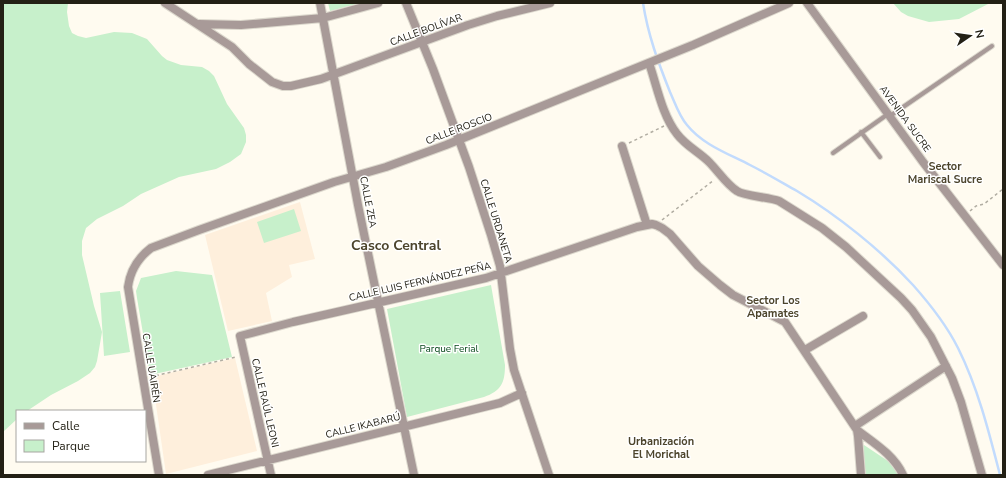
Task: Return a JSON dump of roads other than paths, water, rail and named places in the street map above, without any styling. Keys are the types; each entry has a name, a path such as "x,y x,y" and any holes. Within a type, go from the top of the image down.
{"street":[{"name":"CALLE BOLÍVAR","path":"165,3 232,47 262,75 272,82 279,85 292,86 334,74 484,20 547,3"},
{"name":"CALLE ZEA","path":"320,3 353,177 414,475"},
{"path":"198,24 241,25 323,18 378,3"},
{"name":"CALLE URDANETA","path":"406,3 459,140 491,235 501,273 510,350 514,370 549,475"},
{"name":"CALLE ROSCIO","path":"135,265 146,252 157,246 212,225 414,157 459,140 656,61 789,3"},
{"name":"AVENIDA SUCRE","path":"807,3 889,115 1003,265"},
{"path":"656,61 666,114 678,135 688,145 701,155 738,192 772,198 786,204 822,228 846,247 896,293 912,310 931,337 946,366 957,392 982,475"},
{"path":"622,146 647,225"},
{"name":"CALLE LUIS FERNÁNDEZ PEÑA","path":"240,336 378,302 486,278 647,225 656,225 670,234 708,276 724,289 739,299 785,322 805,350"},
{"name":"CALLE UAIRÉN","path":"135,265 128,287 159,475"},
{"path":"863,316 805,350 856,428 894,459 903,475"},
{"name":"CALLE RAÚL LEONI","path":"240,336 271,475"},
{"path":"856,428 946,366"},
{"name":"CALLE IKABARÚ","path":"208,475 500,402 522,393"},
{"path":"856,428 861,475"}],"lane":[{"path":"832,153 861,132 992,46"},
{"path":"861,132 880,157"}],"waterway":[{"path":"643,3 651,37 666,81 679,114 693,132 708,144 797,191 843,222 887,259 913,285 931,307 954,340 965,363 977,394 1000,475"}],"district":[{"name":"Sector Mariscal Sucre","path":"945,172"},
{"name":"Casco Central","path":"396,245"},
{"name":"Sector Los Apamates","path":"773,306"},
{"name":"Urbanización El Morichal","path":"661,447"}],"park label":[{"name":"Parque Ferial","path":"449,349"}]}
